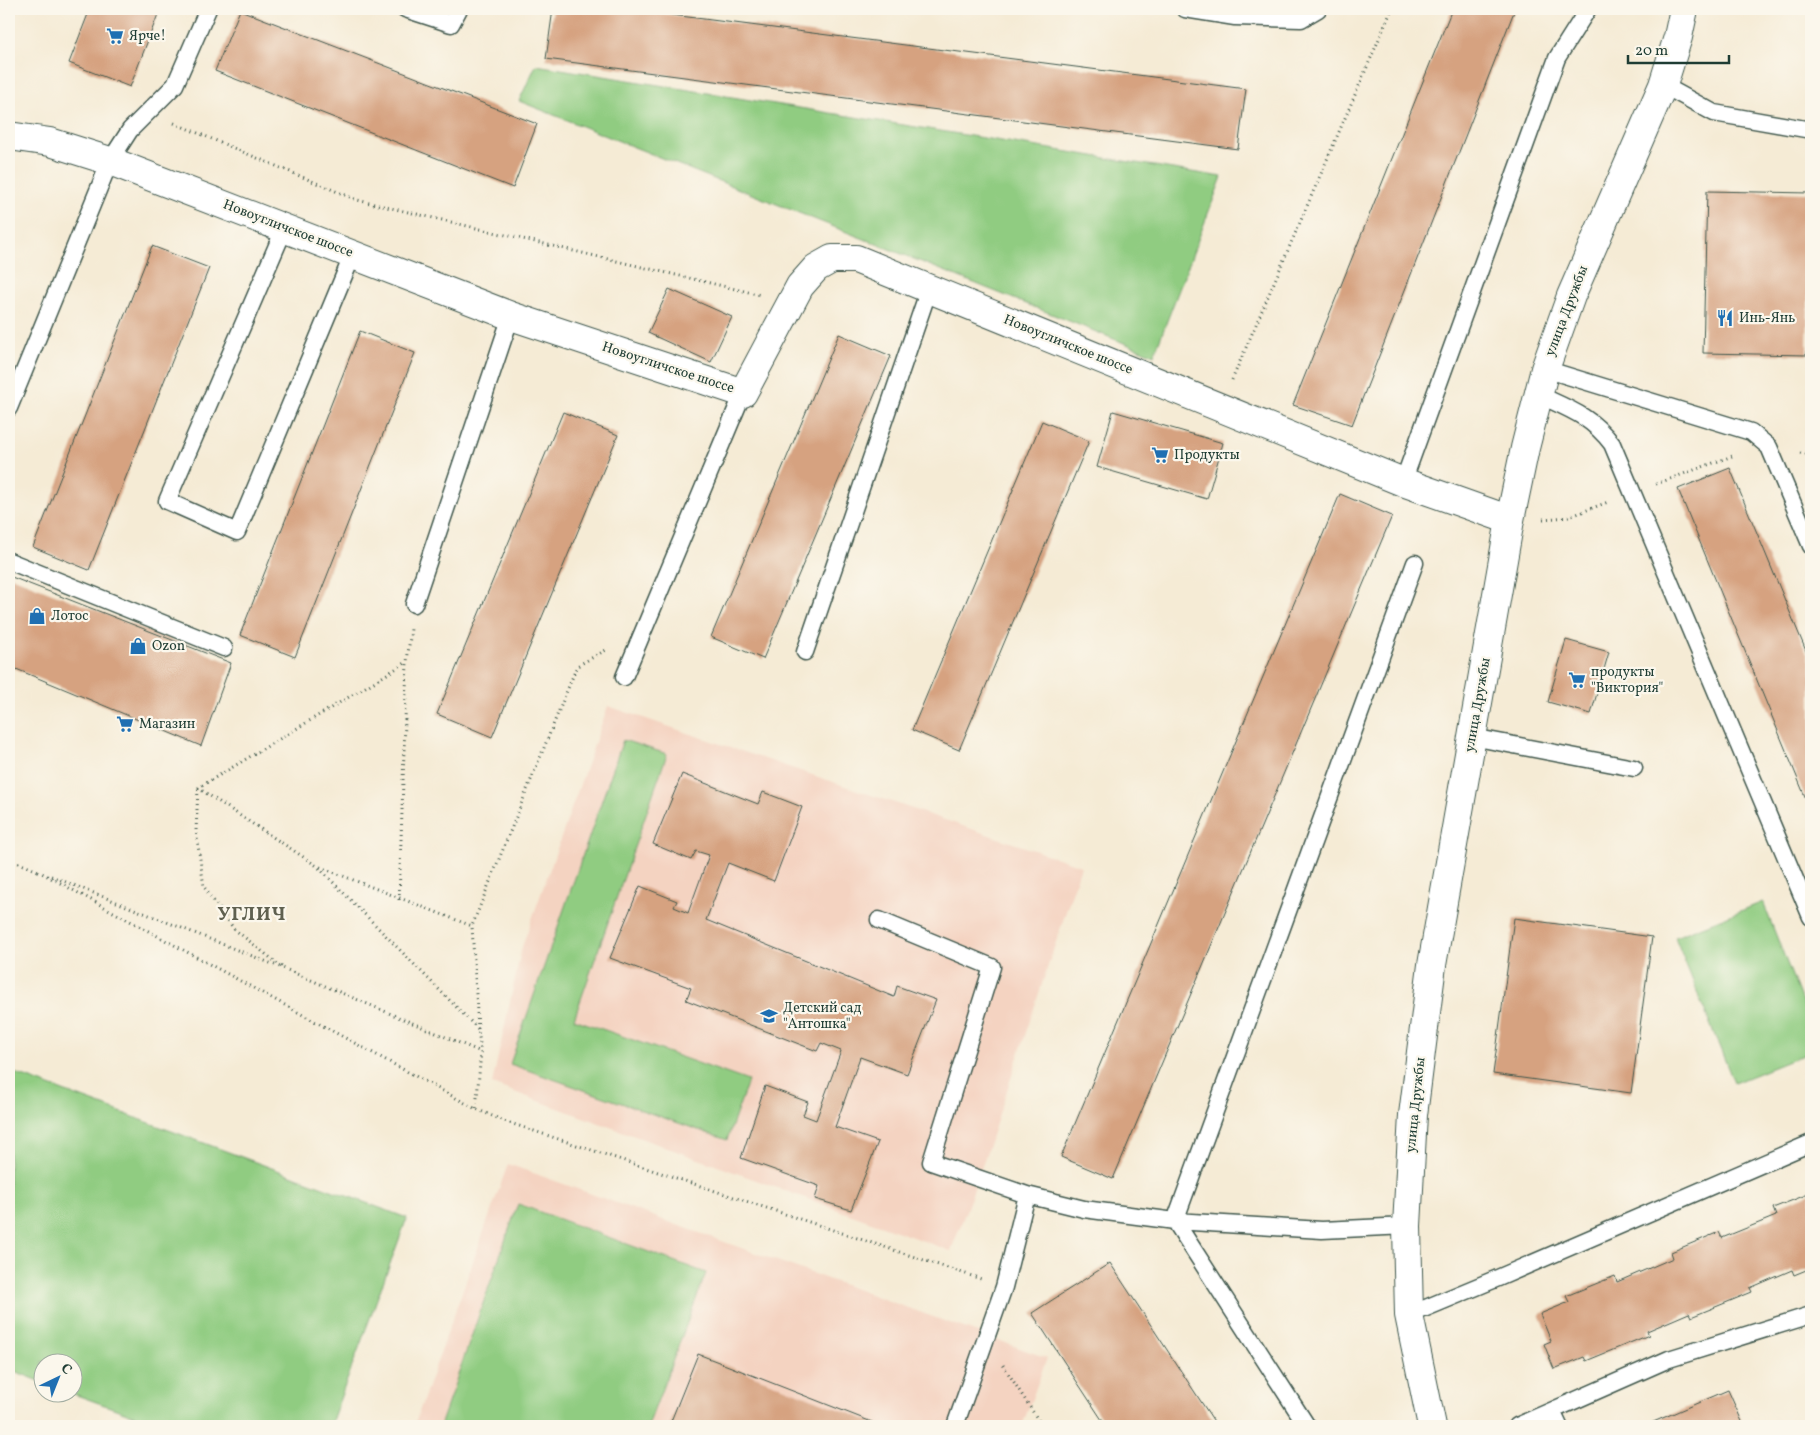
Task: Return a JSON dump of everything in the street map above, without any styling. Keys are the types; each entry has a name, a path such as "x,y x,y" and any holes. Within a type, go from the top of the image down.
{"street":[{"name":"улица Дружбы","path":"1432,1426 1409,1315 1407,1226 1413,1115 1432,965 1510,520 1524,448 1542,382 1571,296 1663,85 1678,37 1684,9"},
{"name":"Новоугличское шоссе","path":"9,136 50,142 110,161 285,227 511,316 743,393 800,286 816,268 832,259 856,259 1404,482 1510,520"}],"lane":[{"path":"9,408 110,161 130,130 175,85 208,9"},
{"path":"405,9 451,24 459,9"},
{"path":"1184,9 1235,17 1301,20 1318,9"},
{"path":"1404,482 1558,58 1588,9"},
{"path":"1663,85 1714,113 1811,130"},
{"path":"285,227 167,501 237,532 354,254"},
{"path":"806,652 929,289"},
{"path":"414,604 511,316"},
{"path":"1542,382 1751,432 1769,447 1811,546"},
{"path":"1542,382 1601,429 1612,444 1811,917"},
{"path":"624,677 743,393"},
{"path":"9,561 224,648"},
{"path":"1175,1221 1415,563"},
{"path":"1472,737 1634,768"},
{"path":"879,920 992,966 931,1162 1027,1195 1084,1209 1175,1221 1322,1230 1407,1226"},
{"path":"1409,1315 1811,1144"},
{"path":"955,1426 1004,1286 1027,1195"},
{"path":"1175,1221 1307,1426"},
{"path":"1517,1426 1669,1360 1811,1315"},
{"path":"1552,1411 1559,1426"}],"path":[{"path":"1220,407 1392,9"},
{"path":"148,112 357,200 791,302"},
{"path":"399,900 407,662 414,604"},
{"path":"476,1109 481,1052 472,926 577,666 644,629"},
{"path":"198,788 407,662"},
{"path":"198,788 317,866 399,900 472,926"},
{"path":"198,788 196,831 204,887 234,928 285,969"},
{"path":"9,859 285,969 481,1052"},
{"path":"317,866 478,1029"},
{"path":"38,871 476,1109 504,1120 1004,1286"},
{"path":"986,1337 1042,1426"}],"shaded area":[{"name":"Детский сад \"Антошка\"","path":"608,706 1081,866 978,1178 951,1251 492,1084 522,947"},
{"path":"508,1164 1047,1358 1022,1426 414,1426"}],"green space":[{"path":"536,65 1222,177 1154,355 519,101"},
{"path":"623,740 667,754 574,1019 748,1081 727,1140 510,1064"},
{"path":"1763,902 1811,1024 1811,1052 1734,1083 1675,937"},
{"path":"9,1071 407,1218 330,1426 163,1426 82,1397 82,1352 32,1352 32,1378 9,1369"},
{"path":"518,1204 706,1273 648,1426 440,1426"}],"building":[{"name":"Ярче!","path":"90,9 160,9 130,87 69,63"},
{"path":"553,9 626,9 1246,89 1238,149 546,59"},
{"path":"1452,9 1515,9 1352,425 1293,405"},
{"path":"240,10 537,124 513,188 215,71"},
{"path":"1707,191 1810,193 1807,355 1703,353"},
{"path":"152,246 209,268 89,570 33,547"},
{"path":"669,289 732,317 711,362 648,333"},
{"path":"360,331 415,353 295,657 240,635"},
{"path":"839,334 891,356 763,659 711,637"},
{"name":"Продукты","path":"1113,411 1223,443 1207,499 1097,467"},
{"path":"563,412 618,435 492,737 437,714"},
{"path":"1042,421 1089,441 959,750 912,730"},
{"path":"1730,468 1811,663 1811,811 1678,489"},
{"path":"1340,494 1392,516 1113,1179 1061,1157"},
{"path":"9,576 231,663 201,746 9,666"},
{"path":"1566,640 1609,652 1591,714 1548,702"},
{"path":"682,774 758,804 763,792 802,807 774,881 728,863 706,920 894,997 897,986 936,1000 907,1074 860,1057 835,1127 878,1142 851,1210 815,1199 819,1186 741,1158 765,1086 808,1102 803,1115 816,1120 841,1051 821,1043 817,1051 686,1000 691,988 610,958 640,886 677,901 674,907 688,913 709,855 696,851 691,860 653,844"},
{"path":"1514,918 1652,937 1631,1093 1493,1074"},
{"path":"1811,1193 1811,1268 1794,1275 1792,1270 1750,1288 1752,1292 1691,1317 1689,1313 1647,1331 1649,1335 1586,1361 1584,1357 1554,1369 1544,1344 1551,1341 1540,1314 1569,1302 1566,1296 1615,1276 1617,1282 1673,1258 1671,1252 1719,1232 1722,1238 1776,1216 1773,1208"},
{"path":"1110,1263 1217,1426 1106,1426 1032,1313"},
{"path":"698,1354 882,1426 669,1426"},
{"path":"1728,1390 1744,1426 1644,1426"}],"place":[{"name":"Ярче!","path":"115,36"},
{"name":"Инь-Янь","path":"1725,318"},
{"name":"Продукты","path":"1160,455"},
{"name":"Лотос","path":"37,616"},
{"name":"Ozon","path":"138,646"},
{"name":"продукты \"Виктория\"","path":"1577,680"},
{"name":"Магазин","path":"125,724"},
{"name":"Детский сад \"Антошка\"","path":"769,1016"}],"district":[{"name":"УГЛИЧ","path":"252,915"}]}
